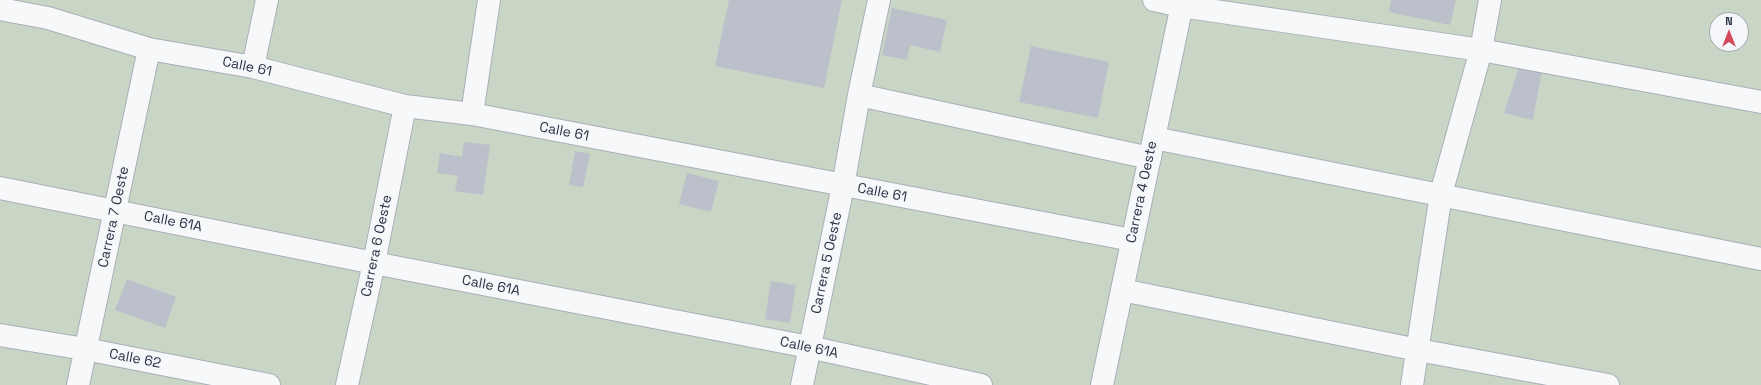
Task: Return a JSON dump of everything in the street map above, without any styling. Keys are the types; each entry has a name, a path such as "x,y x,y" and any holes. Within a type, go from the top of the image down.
{"street":[{"path":"253,67 267,0"},
{"path":"472,114 489,0"},
{"name":"Carrera 5 Oeste","path":"802,385 844,186 859,95 880,0"},
{"path":"1154,0 1182,3 1480,50 1761,102"},
{"path":"1412,385 1441,194 1480,50 1490,0"},
{"name":"Carrera 4 Oeste","path":"1102,385 1182,3"},
{"name":"Calle 61","path":"0,9 50,9 149,49 253,67 404,106 472,114 1132,240"},
{"name":"Carrera 7 Oeste","path":"78,385 149,49"},
{"path":"859,95 1152,148 1441,194 1761,259"},
{"name":"Carrera 6 Oeste","path":"347,385 374,263 404,106"},
{"name":"Calle 61A","path":"0,188 374,263 809,347 981,385"},
{"path":"1122,290 1418,350 1608,385"},
{"name":"Calle 62","path":"0,335 85,349 269,385"}],"green space":[{"path":"0,0 1761,0 1761,385 0,385"}],"building":[{"path":"729,0 842,0 824,88 715,66"},
{"path":"1391,0 1456,0 1450,25 1389,12"},
{"path":"892,8 947,20 940,52 910,45 907,60 882,55"},
{"path":"1031,46 1109,62 1098,118 1019,102"},
{"path":"1519,67 1542,71 1533,120 1504,113"},
{"path":"464,142 490,145 483,195 455,191 458,176 437,173 440,153 462,157"},
{"path":"575,151 590,154 583,187 569,185"},
{"path":"687,173 719,181 711,212 679,204"},
{"path":"127,279 176,297 165,328 115,310"},
{"path":"771,281 796,285 790,323 765,319"}]}
